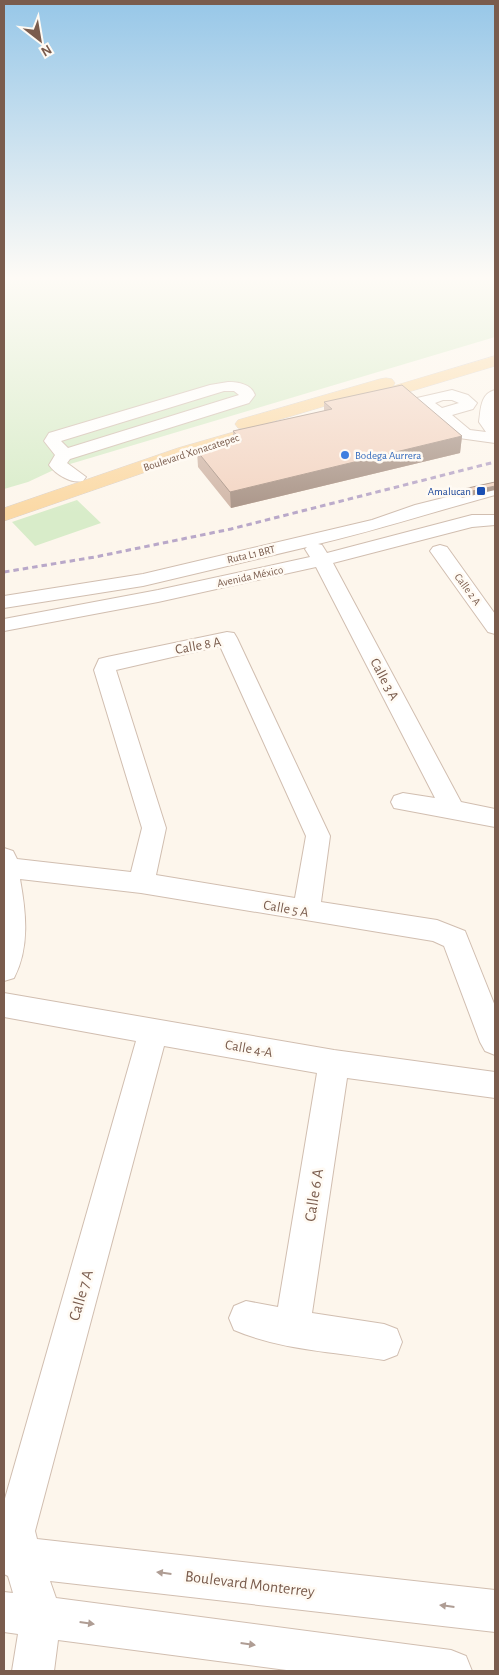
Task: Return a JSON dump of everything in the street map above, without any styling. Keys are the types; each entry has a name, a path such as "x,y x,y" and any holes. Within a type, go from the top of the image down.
{"main road":[{"name":"Boulevard Xonacatepec","path":"4,502 174,444 470,358"},
{"name":"Boulevard Xonacatepec","path":"4,515 185,452 495,360"},
{"path":"458,371 483,375 495,381"}],"street":[{"path":"64,455 52,440 55,437 216,388 239,387 246,391 248,395 242,400 64,455 58,462 58,465 77,477"},
{"path":"404,387 465,434 495,438"},
{"path":"422,401 453,393 469,403 467,406 439,414"},
{"path":"495,395 490,401 486,422 495,433"},
{"name":"Ruta L1 BRT","path":"4,597 140,575 372,519 417,505 495,486"},
{"name":"Ruta L1 BRT","path":"4,602 144,580 378,524 422,508 495,490"},
{"name":"Avenida México","path":"4,625 158,596 318,555 462,511 495,510"},
{"name":"Avenida México","path":"4,611 154,586 318,555 472,521 495,520"},
{"name":"Calle 2 A","path":"440,551 495,628"},
{"name":"Calle 3 A","path":"318,555 453,809"},
{"name":"Calle 8 A","path":"141,883 154,828 105,670 107,664 227,638 318,836 306,911"},
{"path":"402,802 453,809 495,818"},
{"path":"4,970 12,940 11,907 5,863"},
{"name":"Calle 5 A","path":"5,863 141,883 437,932 455,939 495,1042"},
{"name":"Calle 4-A","path":"4,1005 334,1062 495,1085"},
{"name":"Calle 7 A","path":"22,1614 13,1556 14,1531 153,1032"},
{"name":"Calle 6 A","path":"292,1328 334,1062"},
{"path":"246,1318 292,1328 384,1342"},
{"name":"Boulevard Monterrey","path":"13,1556 495,1611"},
{"path":"33,1671 22,1614 451,1671"}],"green space":[{"path":"4,358 424,358 60,467 28,482 4,489"},
{"path":"77,500 101,523 35,546 12,522"}],"building":[{"name":"Bodega Aurrera","path":"402,385 462,436 230,492 197,451 242,441 233,431 332,409 324,402"},
{"path":"495,482 495,486 463,493 459,490"}],"railway":[{"path":"4,572 95,557 231,529 495,462"}],"place":[{"name":"Bodega Aurrera","path":"345,455"},
{"name":"Amalucan","path":"481,491"}]}
